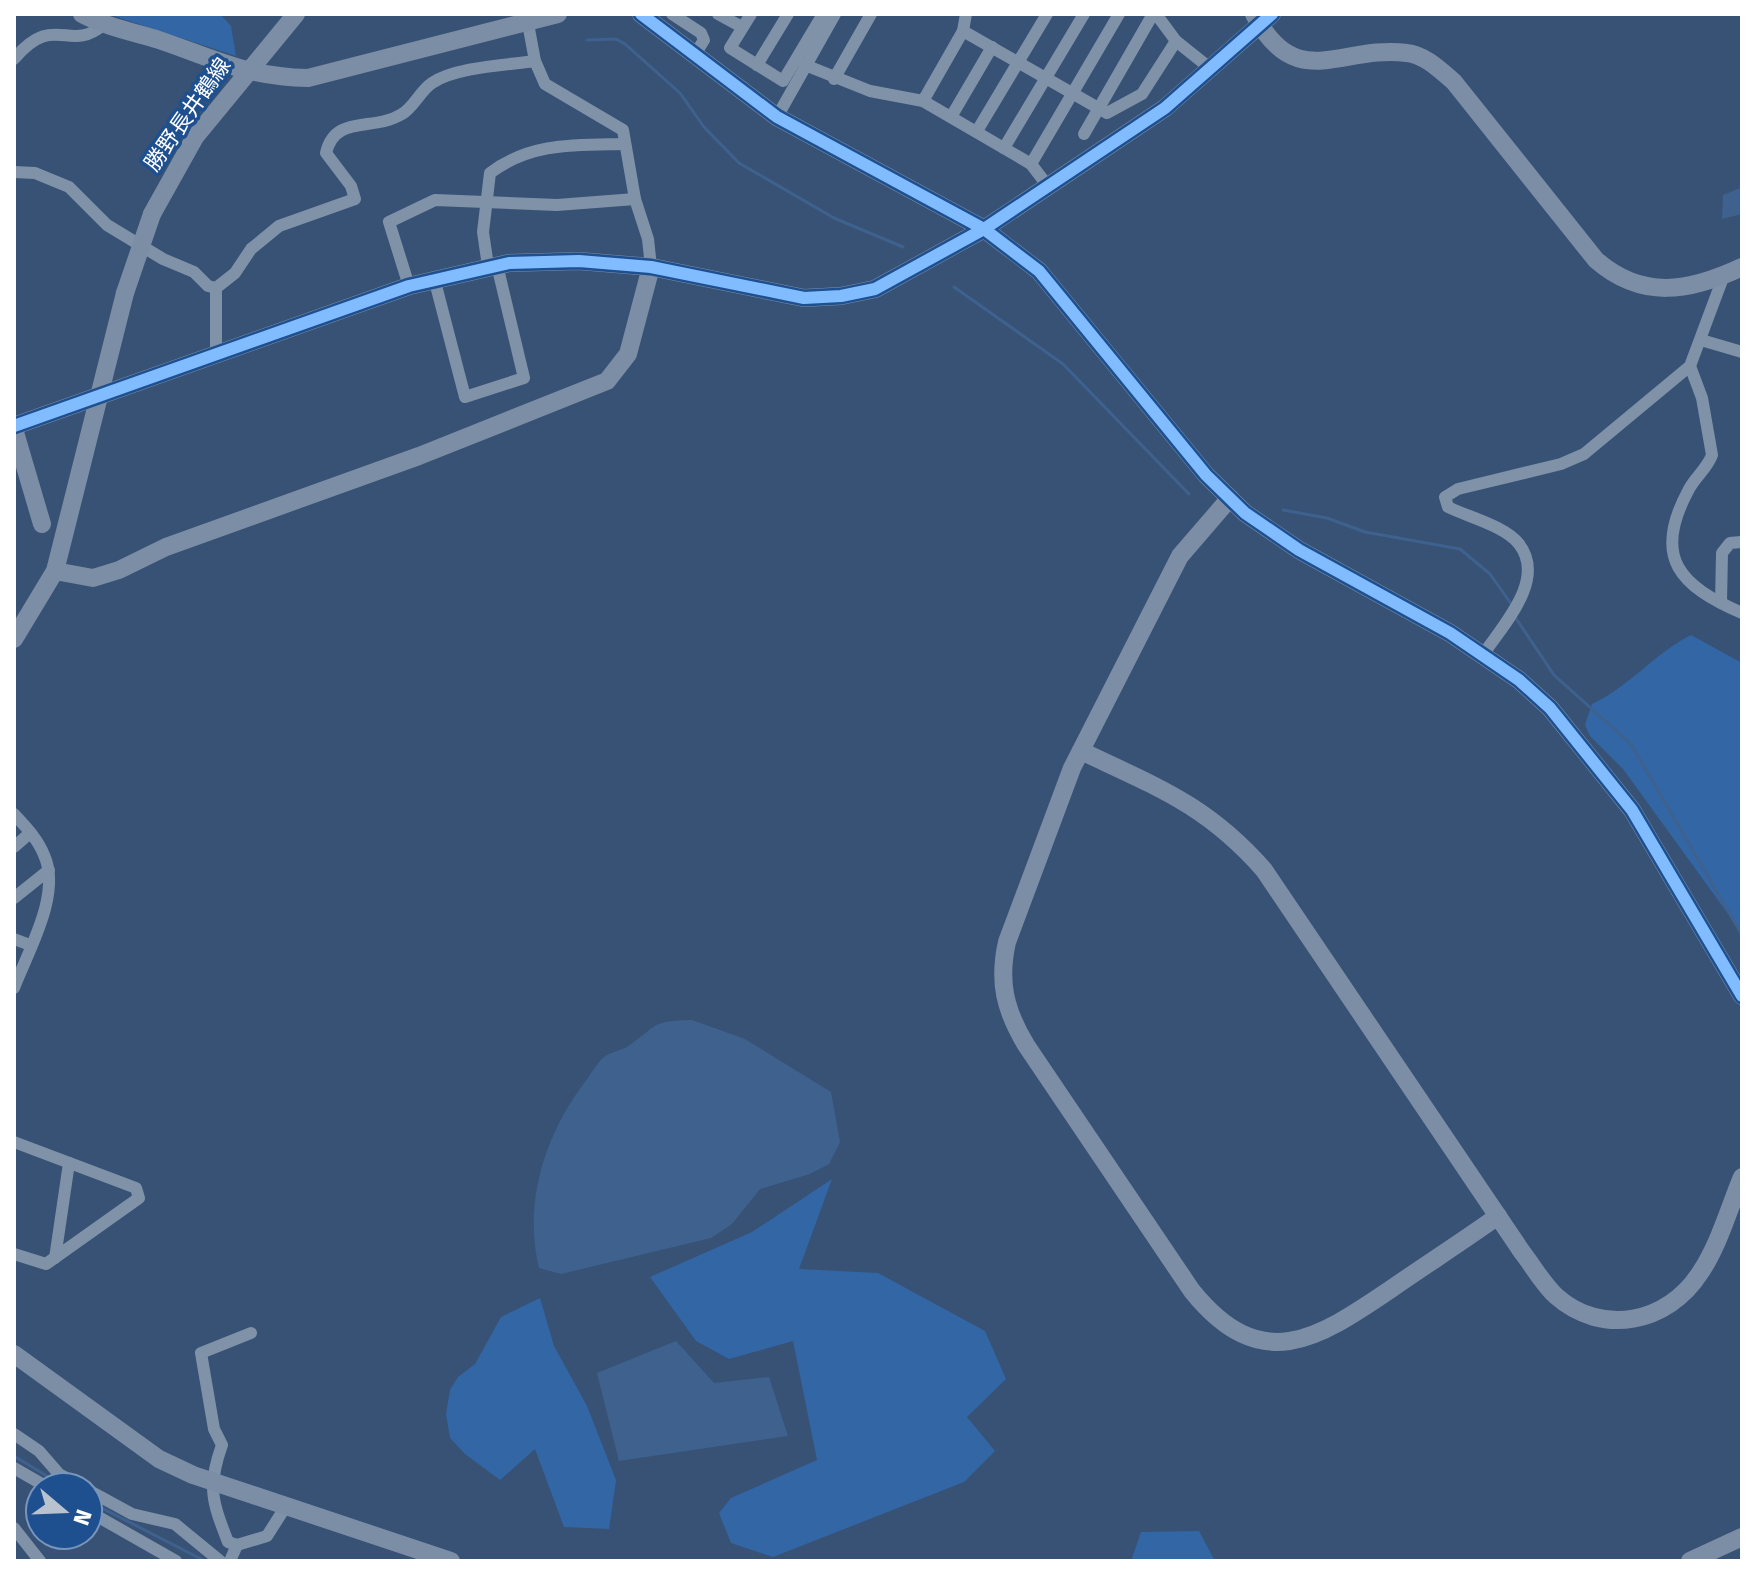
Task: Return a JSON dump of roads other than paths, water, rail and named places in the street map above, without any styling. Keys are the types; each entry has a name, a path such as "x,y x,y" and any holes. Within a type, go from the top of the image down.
{"street":[{"path":"82,14 103,25 245,72 268,77 308,78 528,19 558,14"},
{"name":"勝野長井鶴線","path":"14,639 55,571 125,293 152,214 195,137 245,72 296,14"},
{"path":"641,14 777,117 984,229 1039,271 1206,475 1245,513 1299,550 1483,655 1550,708 1632,810 1742,996"},
{"path":"672,14 701,33 704,40 694,56"},
{"path":"718,14 742,27"},
{"path":"751,14 730,48 783,81 823,14"},
{"path":"757,65 788,14"},
{"path":"777,117 835,14"},
{"path":"834,79 871,14"},
{"path":"923,101 963,31 966,14"},
{"path":"977,131 1047,14"},
{"path":"1004,148 1084,14"},
{"path":"1031,164 1119,14"},
{"path":"1084,134 1154,14 1176,41 1211,69"},
{"path":"42,524 14,427 216,352 434,278 493,266 579,261 651,267 804,298 841,296 875,289 984,229 1165,108 1211,69 1262,17 1277,47 1297,59 1322,63 1406,52 1434,66 1454,82 1596,260 1617,279 1659,290 1724,275 1742,267"},
{"path":"55,571 93,578 119,570 166,547 433,450 607,381 628,354 651,267 648,239 635,199 623,130 545,84 535,61 528,19"},
{"path":"14,59 31,40 45,34 88,36 103,25"},
{"path":"963,31 1107,113 1142,94 1176,41"},
{"path":"951,117 992,47"},
{"path":"216,288 235,273 251,249 279,226 355,199 351,186 326,153 329,138 342,127 382,123 403,114 432,82 470,71 535,61"},
{"path":"805,65 870,91 923,101 1031,164 1047,185"},
{"path":"434,278 465,397 524,378 483,232 490,173 512,157 553,145 625,144"},
{"path":"14,172 35,173 69,187 107,225 163,259 194,272 208,286 216,288"},
{"path":"409,286 389,222 435,200 557,205 635,199"},
{"path":"1483,655 1522,596 1527,572 1525,558 1519,544 1448,507 1445,497 1458,489 1561,464 1584,454 1690,366 1724,275"},
{"path":"216,288 216,352"},
{"path":"1701,340 1742,352"},
{"path":"1690,366 1702,398 1712,455 1687,492 1670,546 1683,576 1695,589 1742,613"},
{"path":"1230,498 1180,556 1081,751 1007,942 1002,965 1004,1004 1034,1058 1210,1314 1244,1337 1272,1343 1307,1339 1331,1329 1498,1216"},
{"path":"1721,603 1722,553 1730,543 1741,542"},
{"path":"1081,751 1205,813 1246,849 1264,870 1498,1216 1556,1296 1589,1315 1632,1321 1665,1309 1701,1273 1742,1177"},
{"path":"14,814 45,855 49,870 46,902 14,988"},
{"path":"14,847 30,833"},
{"path":"14,898 49,870"},
{"path":"14,941 30,945"},
{"path":"14,1142 136,1188 139,1198 46,1264 14,1254"},
{"path":"55,1258 69,1163"},
{"path":"251,1333 201,1353 214,1429 222,1445 211,1481 214,1506 228,1542 237,1545 267,1536 286,1506"},
{"path":"14,1354 159,1459 211,1481 451,1561"},
{"path":"14,1434 39,1451 56,1471"},
{"path":"104,1498 132,1514 175,1524 220,1561"},
{"path":"104,1520 172,1560"},
{"path":"14,1528 40,1561"},
{"path":"1690,1561 1742,1537"},
{"path":"230,1561 237,1545"}],"waterway":[{"path":"587,40 616,39 625,44 680,93 704,127 739,163 834,218 903,247"},
{"path":"954,287 1063,364 1189,494"},
{"path":"1283,510 1327,518 1365,532 1460,549 1490,574 1512,605"},
{"path":"1515,617 1554,675 1631,744 1742,935"},
{"path":"14,1456 39,1471"},
{"path":"104,1509 205,1561"}]}
